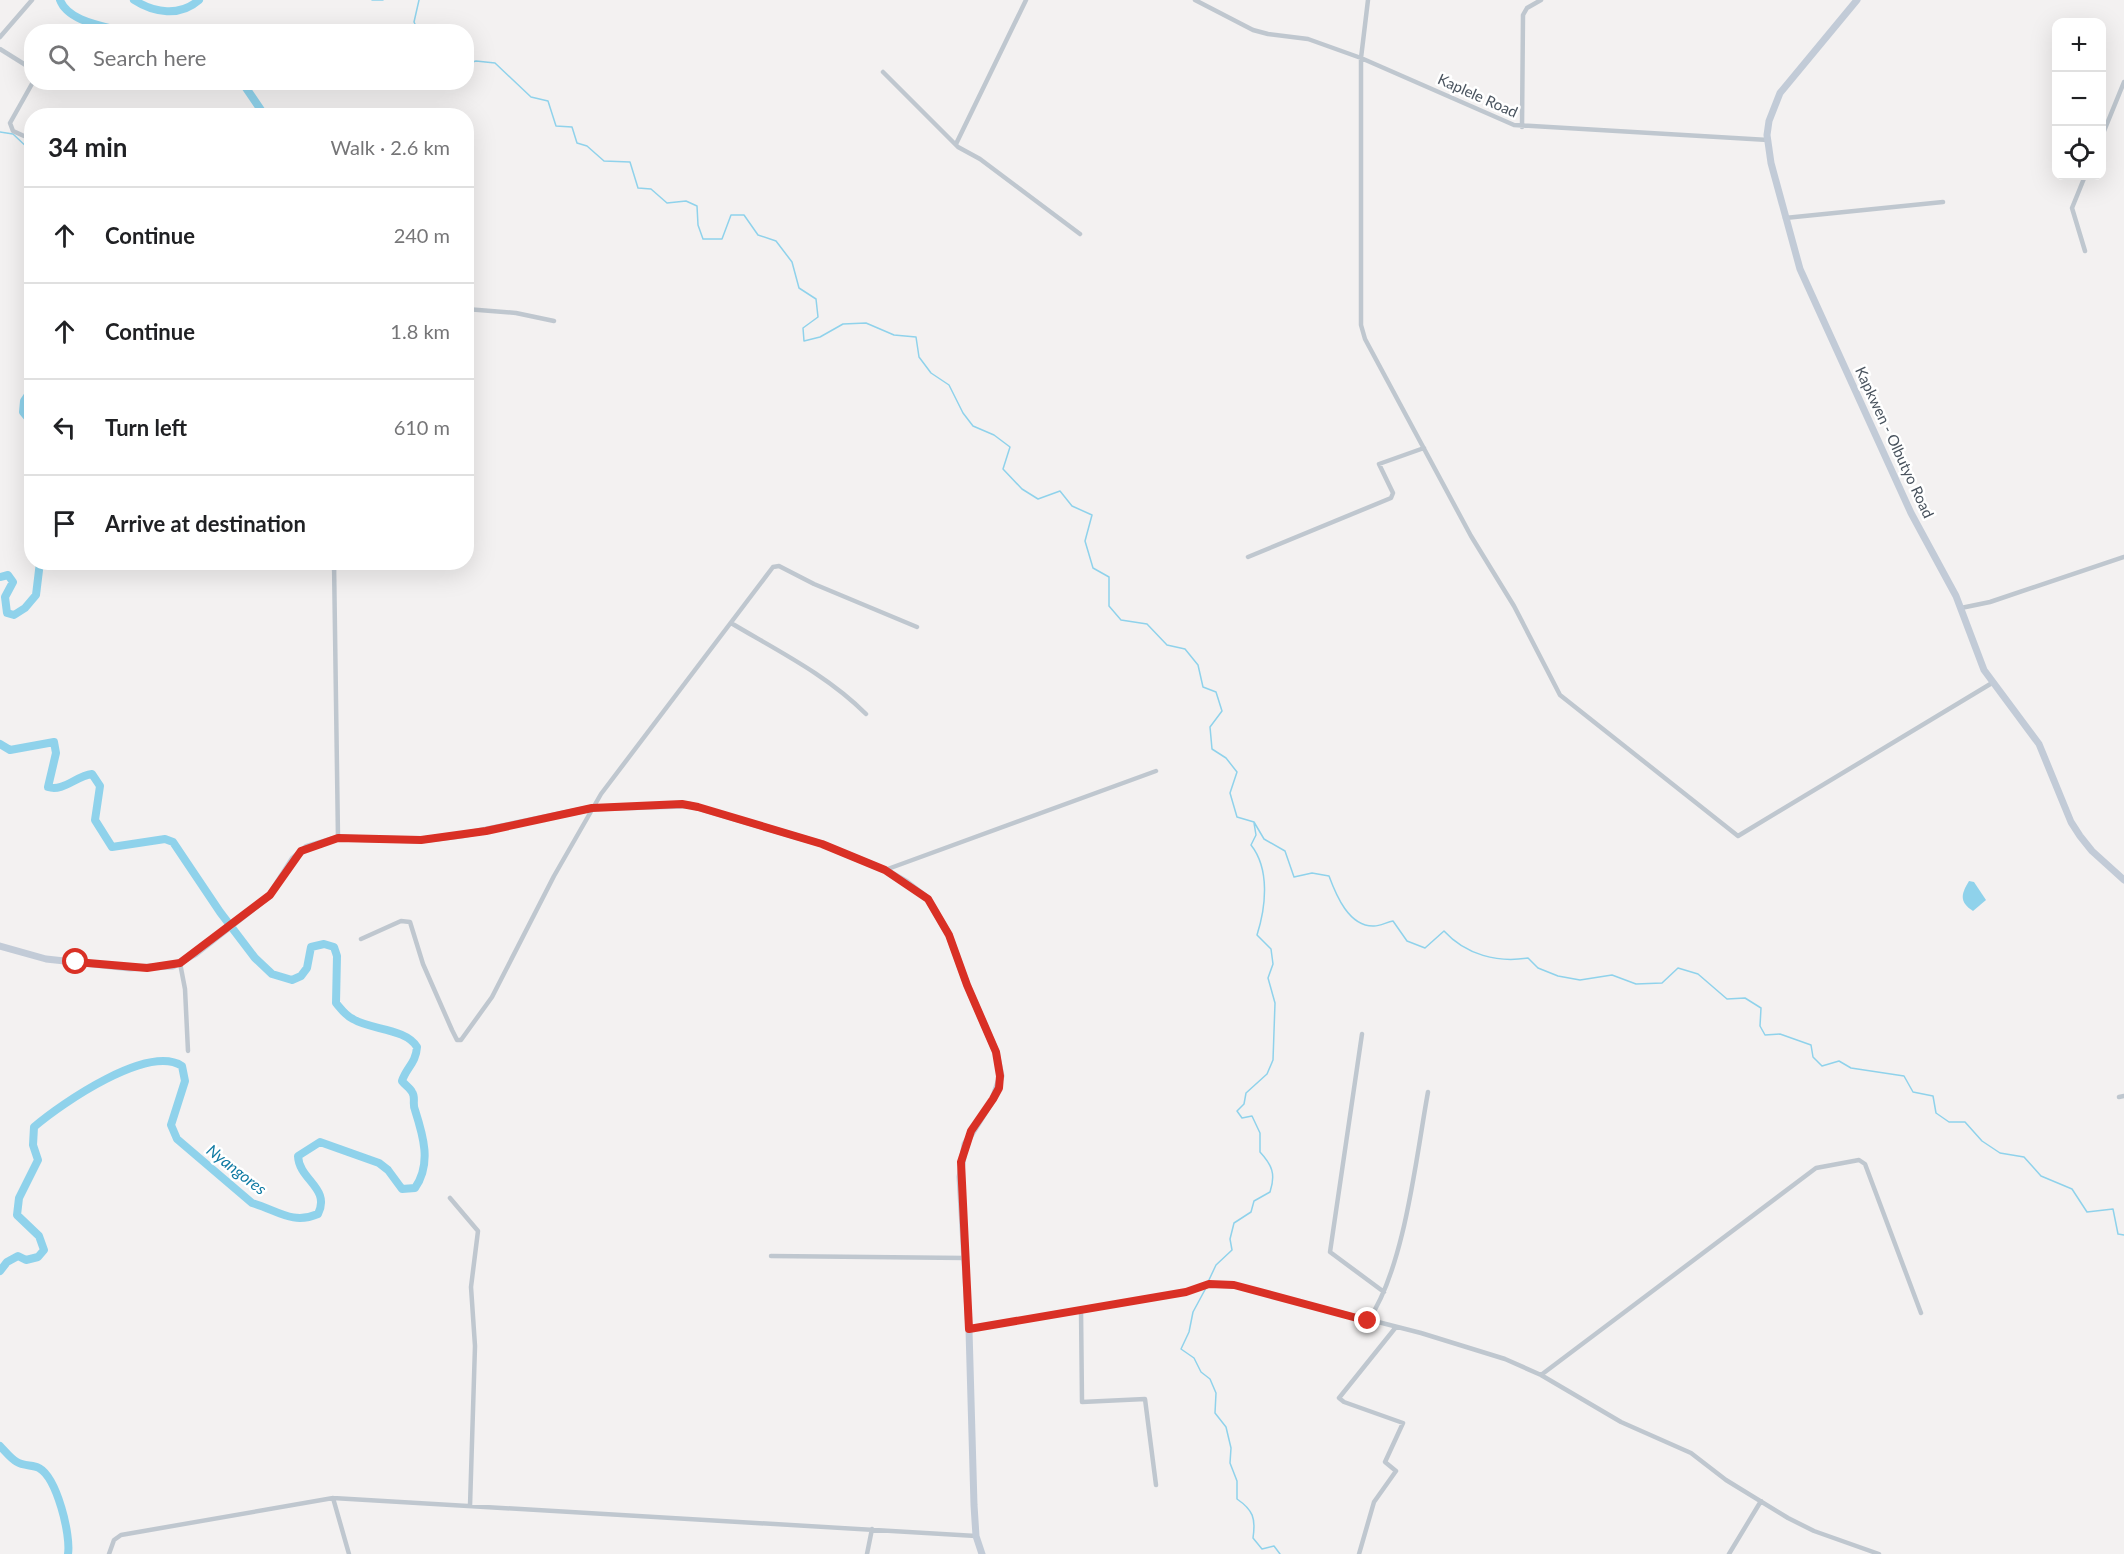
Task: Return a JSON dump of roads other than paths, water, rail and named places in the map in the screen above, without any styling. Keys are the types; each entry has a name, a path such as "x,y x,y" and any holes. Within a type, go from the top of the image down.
{"street":[{"path":"0,37 32,0"},
{"path":"956,144 1026,0"},
{"name":"Kaplele Road","path":"1195,0 1253,30 1301,37 1361,58 1505,122 1522,127 1768,140"},
{"path":"1368,0 1361,58 1362,331 1424,448 1564,699 1736,835 1746,834 1881,748 1992,683"},
{"path":"1522,127 1523,15 1526,10 1541,0"},
{"name":"Kapkwen - Olbutyo Road","path":"1857,0 1775,100 1769,121 1768,140 1771,163 1800,269 1911,513 1946,575 1977,656 1992,683 2039,744 2071,822 2080,836 2092,851 2124,880"},
{"path":"0,49 24,64"},
{"path":"883,72 956,144 1080,234"},
{"path":"2106,126 2124,82"},
{"path":"24,136 12,129 10,123 29,90"},
{"path":"2083,180 2072,208 2085,251"},
{"path":"1785,218 1943,202"},
{"path":"474,310 554,321"},
{"path":"1248,557 1392,497 1393,493 1379,464 1424,448"},
{"path":"1960,609 1990,602 2124,557"},
{"path":"362,939 401,921 410,922 427,973 457,1040 461,1040 492,997 592,808 777,565 917,627"},
{"path":"334,570 338,838"},
{"path":"731,623 817,672 848,696 866,714"},
{"path":"885,870 1155,771"},
{"path":"0,946 46,959 130,968 164,967 180,963 273,892 288,866 301,851 338,838 421,840 486,831 592,808 690,805 822,844 885,870 918,891 934,907 949,935 967,985 996,1052 1000,1076 999,1088 971,1131 961,1162 969,1329 971,1451 976,1536 982,1554"},
{"path":"180,963 185,989 188,1051"},
{"path":"1362,1034 1330,1252 1384,1292"},
{"path":"1368,1321 1384,1292 1402,1228 1428,1092"},
{"path":"1540,1375 1816,1168 1825,1165 1859,1160 1864,1162 1921,1313"},
{"path":"450,1198 478,1231 471,1287 475,1346 470,1506"},
{"path":"771,1256 965,1258"},
{"path":"969,1329 1186,1292 1209,1284 1252,1289 1505,1359 1540,1375 1621,1422 1691,1454 1726,1480 1814,1531 1879,1554"},
{"path":"1081,1310 1082,1402 1145,1399 1156,1485"},
{"path":"1359,1554 1374,1502 1396,1471 1385,1462 1403,1423 1344,1402 1339,1398 1396,1327"},
{"path":"333,1498 349,1554"},
{"path":"109,1554 114,1540 121,1535 333,1498 976,1536"},
{"path":"1729,1554 1761,1501"},
{"path":"867,1554 872,1529"}],"water":[{"path":"1969,881 1974,882 1986,900 1973,911 1963,901 1964,890"}],"waterway":[{"name":"Nyangores","path":"60,0 71,13 95,24"},
{"name":"Nyangores","path":"134,0 150,8 167,11 184,9 199,0"},
{"path":"372,0 383,0"},
{"path":"415,24 419,0"},
{"path":"474,62 495,63 531,97 548,101 556,126 572,127 577,143 587,146 604,161 630,162 638,188 651,189 667,203 686,201 697,206 698,225 703,239 722,239 731,215 744,215 758,235 776,241 792,262 799,288 816,299 818,317 803,328 804,341 820,337 843,324 866,323 894,335 916,337 919,357 931,373 949,385 963,413 973,426 994,435 1010,447 1003,469 1022,489 1038,499 1060,491 1072,506 1092,515 1085,541 1093,568 1109,577 1109,606 1121,620 1147,624 1167,645 1185,649 1198,665 1203,687 1216,692 1222,711 1210,727 1212,749 1226,758 1237,772 1230,793 1237,817 1254,822 1264,839 1285,851 1294,877 1312,873 1329,876 1335,892 1357,921 1374,926 1393,921 1407,941 1425,948 1444,931 1462,946 1483,955 1505,959 1528,958 1538,968 1558,976 1580,980 1612,975 1636,984 1662,983 1678,968 1698,974 1727,999 1745,998 1761,1008 1760,1026 1765,1035 1780,1034 1811,1045 1813,1057 1822,1066 1839,1061 1851,1068 1904,1076 1913,1092 1933,1096 1936,1113 1949,1122 1965,1122 1982,1141 2000,1153 2024,1157 2041,1176 2072,1189 2087,1212 2113,1209 2118,1234 2124,1235"},
{"name":"Nyangores","path":"247,90 260,108"},
{"path":"0,132 13,134 24,144"},
{"name":"Nyangores","path":"24,401 24,413"},
{"name":"Nyangores","path":"0,577 8,575 13,582 5,597 7,613 14,615 25,608 36,595 39,570"},
{"name":"Nyangores","path":"0,744 10,750 54,742 56,753 48,787 64,786 92,774 100,786 95,820 112,847 165,839 173,842 220,912 255,958 272,974 292,980 301,976 307,968 311,947 324,944 334,947 337,956 336,1003 340,1008 360,1023 405,1036 417,1047 415,1057 402,1081 413,1094 425,1159 415,1188 402,1189 388,1170 379,1163 320,1142 298,1156 303,1172 318,1191 321,1205 318,1214 300,1218 285,1215 252,1203 177,1139 171,1125 185,1081 182,1066 167,1061 148,1063 128,1069 84,1091 34,1127 33,1145 38,1160 19,1198 17,1215 39,1236 44,1250 38,1257 26,1260 18,1256 7,1262 0,1271"},
{"path":"1208,1282 1216,1265 1232,1250 1230,1239 1234,1223 1251,1212 1254,1201 1270,1192 1273,1180 1270,1166 1260,1152 1260,1133 1252,1116 1242,1118 1237,1111 1244,1104 1246,1093 1267,1074 1273,1060 1275,1003 1268,978 1273,964 1271,949 1257,935 1263,912 1264,877 1251,845 1256,835 1254,823"},
{"path":"1207,1286 1193,1312 1189,1332 1181,1349 1194,1358 1201,1372 1210,1379 1216,1393 1215,1413 1226,1427 1231,1448 1230,1463 1237,1481 1237,1499 1247,1507 1252,1515 1253,1538 1262,1549 1274,1546 1280,1554"},
{"name":"Nyangores","path":"0,1446 17,1462 39,1468 52,1483 65,1521 68,1554"}]}
